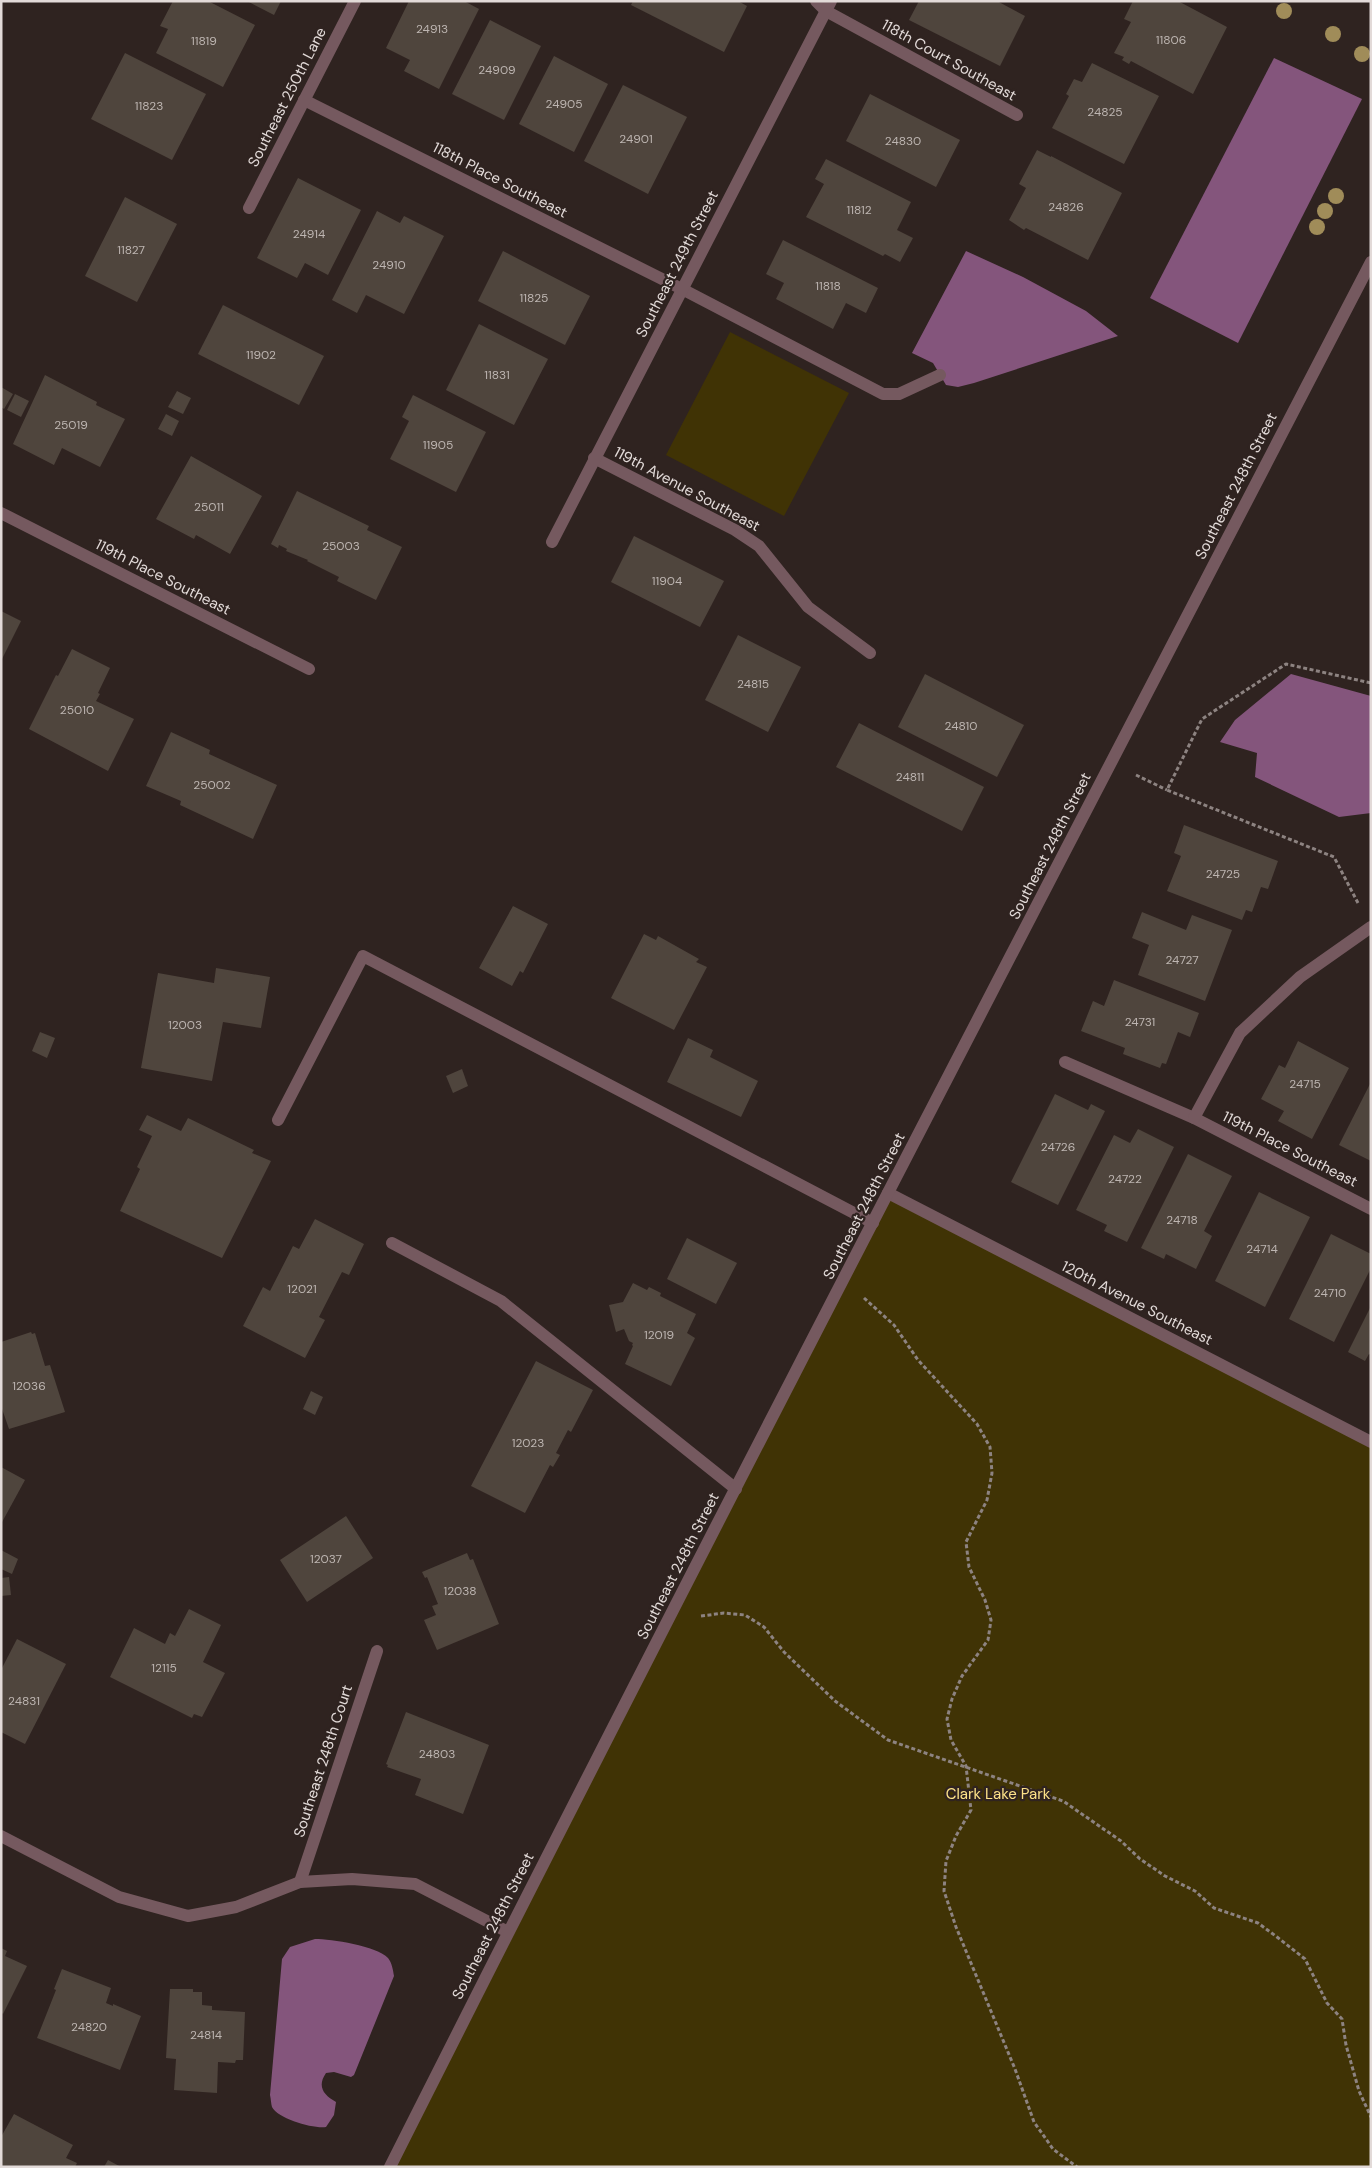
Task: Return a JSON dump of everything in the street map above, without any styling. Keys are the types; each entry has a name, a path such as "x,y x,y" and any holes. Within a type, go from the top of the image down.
{"street":[{"name":"Southeast 250th Lane","path":"249,208 354,1"},
{"name":"118th Court Southeast","path":"816,1 829,6 1017,115"},
{"name":"Southeast 249th Street","path":"552,542 829,6"},
{"name":"118th Place Southeast","path":"304,100 884,394 899,394 940,374"},
{"name":"Southeast 248th Street","path":"390,2167 668,1620 1371,262"},
{"name":"119th Avenue Southeast","path":"594,458 734,530 759,546 808,607 870,653"},
{"name":"119th Place Southeast","path":"1,514 309,669"},
{"path":"1194,1118 1240,1033 1300,978 1370,927"},
{"path":"278,1120 363,956 873,1223"},
{"name":"119th Place Southeast","path":"1065,1062 1194,1118 1371,1209"},
{"name":"120th Avenue Southeast","path":"888,1193 1371,1442"},
{"path":"392,1243 501,1301 736,1489"},
{"name":"Southeast 248th Court","path":"300,1882 377,1651"},
{"path":"1,1836 119,1897 188,1916 236,1907 300,1882 352,1879 415,1884 508,1932"}],"path":[{"path":"1166,790 1202,719 1286,664 1371,683"},
{"path":"1111,763 1166,790 1334,857 1370,927"},
{"path":"844,1280 894,1325 918,1360 977,1424 990,1447 992,1473 987,1500 966,1542 969,1567 985,1600 991,1620 988,1640 962,1676 952,1699 947,1719 951,1740 966,1766 971,1810 956,1836 946,1861 944,1891 956,1927 1015,2068 1034,2122 1053,2149 1077,2167"},
{"path":"668,1620 724,1613 745,1615 764,1627 784,1652 835,1701 881,1735 910,1748 1063,1801 1121,1841 1140,1859 1165,1876 1195,1891 1214,1908 1258,1923 1304,1959 1327,2003 1342,2020 1359,2091 1371,2118"}],"green space":[{"path":"730,332 849,393 784,516 666,455"},
{"name":"Clark Lake Park","path":"888,1193 1371,1442 1371,2167 390,2167"}],"shaded area":[{"path":"1274,58 1362,99 1238,343 1150,298"},
{"path":"966,251 1023,277 1086,311 1118,336 974,383 958,387 946,385 933,363 912,353"},
{"path":"1291,674 1371,696 1371,813 1339,817 1255,777 1257,753 1220,742 1235,720"},
{"path":"315,1939 332,1940 374,1950 388,1958 394,1976 354,2075 351,2077 334,2072 326,2073 323,2078 323,2090 336,2102 334,2115 326,2127 305,2125 281,2115 272,2107 270,2095 282,1959 290,1947"}],"building":[{"path":"173,1 208,1 255,25 223,87 156,53 168,29 160,26"},
{"path":"247,1 281,1 274,15"},
{"path":"409,1 464,1 479,9 439,89 404,71 410,60 386,48"},
{"path":"633,1 738,1 747,6 724,52 631,5"},
{"path":"919,1 997,1 1025,16 1000,66 909,20"},
{"path":"1133,1 1178,1 1227,27 1193,94 1131,61 1129,64 1122,60 1124,57 1114,53 1131,22 1124,19"},
{"path":"490,20 541,46 504,120 452,94"},
{"path":"125,53 206,94 172,160 91,119"},
{"path":"554,56 608,84 574,152 519,124"},
{"path":"1092,63 1159,96 1124,164 1052,128 1069,96 1066,94 1074,79 1082,82"},
{"path":"623,85 687,117 648,194 584,161"},
{"path":"870,94 960,140 936,187 846,141"},
{"path":"1037,150 1122,193 1088,260 1026,228 1024,230 1009,220 1026,188 1019,184"},
{"path":"826,159 911,202 897,230 913,238 900,262 885,254 883,256 806,217 824,184 815,179"},
{"path":"298,178 361,210 328,275 305,263 297,278 257,258"},
{"path":"125,197 177,224 137,302 85,276"},
{"path":"377,211 400,223 404,216 444,236 404,314 366,295 357,313 332,300"},
{"path":"783,240 878,288 866,313 846,303 833,329 776,299 784,283 766,274"},
{"path":"503,251 590,296 565,345 478,301"},
{"path":"223,305 324,356 299,405 198,354"},
{"path":"479,324 548,359 514,425 446,390"},
{"path":"45,375 97,402 96,405 125,419 100,467 62,448 54,465 13,444"},
{"path":"1,387 13,394 4,409 1,407"},
{"path":"177,391 191,398 183,414 168,407"},
{"path":"15,394 29,401 21,417 7,410"},
{"path":"413,395 486,432 456,492 390,459 409,421 402,417"},
{"path":"166,414 179,421 172,436 158,429"},
{"path":"191,456 262,496 230,554 196,535 194,539 156,519"},
{"path":"297,491 369,526 367,530 402,547 376,600 337,581 339,577 308,560 286,551 287,549 279,545 278,548 271,544"},
{"path":"634,536 724,581 700,627 611,582"},
{"path":"1,611 21,621 1,661"},
{"path":"738,635 801,667 768,732 705,700"},
{"path":"72,649 110,668 96,701 134,719 108,771 29,729 56,675 58,676"},
{"path":"925,674 1024,725 997,777 898,727"},
{"path":"859,723 984,787 962,831 836,767"},
{"path":"171,732 210,750 209,754 277,785 253,839 180,805 181,801 146,786"},
{"path":"1184,825 1278,861 1268,889 1261,887 1252,912 1246,910 1242,920 1167,891 1181,856 1174,853"},
{"path":"513,906 548,924 523,973 520,971 512,986 479,968"},
{"path":"1142,912 1186,930 1192,915 1232,930 1205,1001 1138,975 1149,945 1132,938"},
{"path":"644,934 656,940 658,936 699,959 696,962 707,967 674,1030 611,998"},
{"path":"216,968 270,977 261,1028 223,1022 212,1081 141,1068 158,973 214,983"},
{"path":"1114,980 1199,1013 1190,1037 1178,1032 1166,1064 1162,1063 1160,1068 1123,1054 1125,1048 1081,1031 1093,1001 1104,1006"},
{"path":"40,1032 55,1038 47,1058 32,1051"},
{"path":"688,1038 713,1050 710,1057 758,1081 741,1117 667,1082"},
{"path":"1298,1041 1349,1068 1312,1139 1278,1121 1284,1111 1261,1099 1279,1065 1285,1068"},
{"path":"462,1069 468,1086 453,1093 446,1076"},
{"path":"1371,1082 1371,1161 1339,1145"},
{"path":"1055,1094 1088,1110 1091,1104 1105,1111 1058,1205 1011,1182"},
{"path":"147,1115 181,1131 188,1118 254,1150 252,1153 271,1161 222,1258 120,1211 140,1169 137,1167 152,1136 139,1130"},
{"path":"1138,1129 1174,1147 1127,1242 1104,1231 1107,1225 1076,1210 1114,1135 1130,1143"},
{"path":"1188,1154 1232,1176 1204,1231 1212,1236 1196,1269 1166,1254 1164,1259 1141,1248"},
{"path":"1259,1192 1310,1217 1265,1307 1215,1281"},
{"path":"315,1219 364,1244 349,1275 342,1272 319,1317 325,1320 305,1358 243,1326 263,1287 270,1291 293,1246 299,1249"},
{"path":"1331,1234 1371,1254 1371,1268 1334,1342 1289,1319"},
{"path":"687,1238 737,1263 716,1304 667,1279"},
{"path":"633,1283 647,1290 649,1287 661,1293 660,1296 696,1314 687,1333 695,1338 671,1386 625,1364 633,1343 629,1341 624,1329 616,1332 609,1305 623,1302"},
{"path":"1371,1306 1371,1355 1369,1354 1365,1361 1348,1352"},
{"path":"31,1332 32,1334 35,1333 45,1366 50,1365 65,1412 9,1429 1,1406 1,1342"},
{"path":"536,1361 593,1390 571,1432 568,1430 556,1453 560,1455 553,1467 550,1465 525,1513 471,1486"},
{"path":"311,1391 323,1397 315,1415 303,1409"},
{"path":"1,1467 25,1480 1,1524"},
{"path":"346,1516 373,1558 307,1602 280,1560"},
{"path":"1,1550 18,1559 12,1574 1,1569"},
{"path":"467,1553 470,1560 473,1559 499,1624 437,1650 424,1620 436,1615 432,1606 438,1604 427,1577 425,1578 422,1572"},
{"path":"9,1577 11,1595 1,1596 1,1578"},
{"path":"189,1609 221,1625 203,1662 225,1673 202,1717 194,1714 192,1718 110,1677 134,1628 165,1644 170,1633 175,1636"},
{"path":"17,1639 66,1664 25,1744 1,1732 1,1670"},
{"path":"406,1712 489,1745 463,1814 415,1795 421,1779 387,1767 388,1765 386,1764"},
{"path":"1,1948 7,1951 5,1956 27,1966 3,2014 1,2012"},
{"path":"62,1969 111,1988 106,2003 141,2016 120,2070 37,2038 56,1990 54,1989"},
{"path":"170,1989 193,1989 193,1992 202,1992 202,2005 212,2006 212,2010 245,2012 243,2060 236,2060 235,2063 218,2062 217,2093 174,2090 176,2059 166,2058"},
{"path":"14,2114 73,2145 66,2158 77,2163 75,2167 1,2167 1,2137"},
{"path":"108,2160 121,2167 104,2167"}]}
